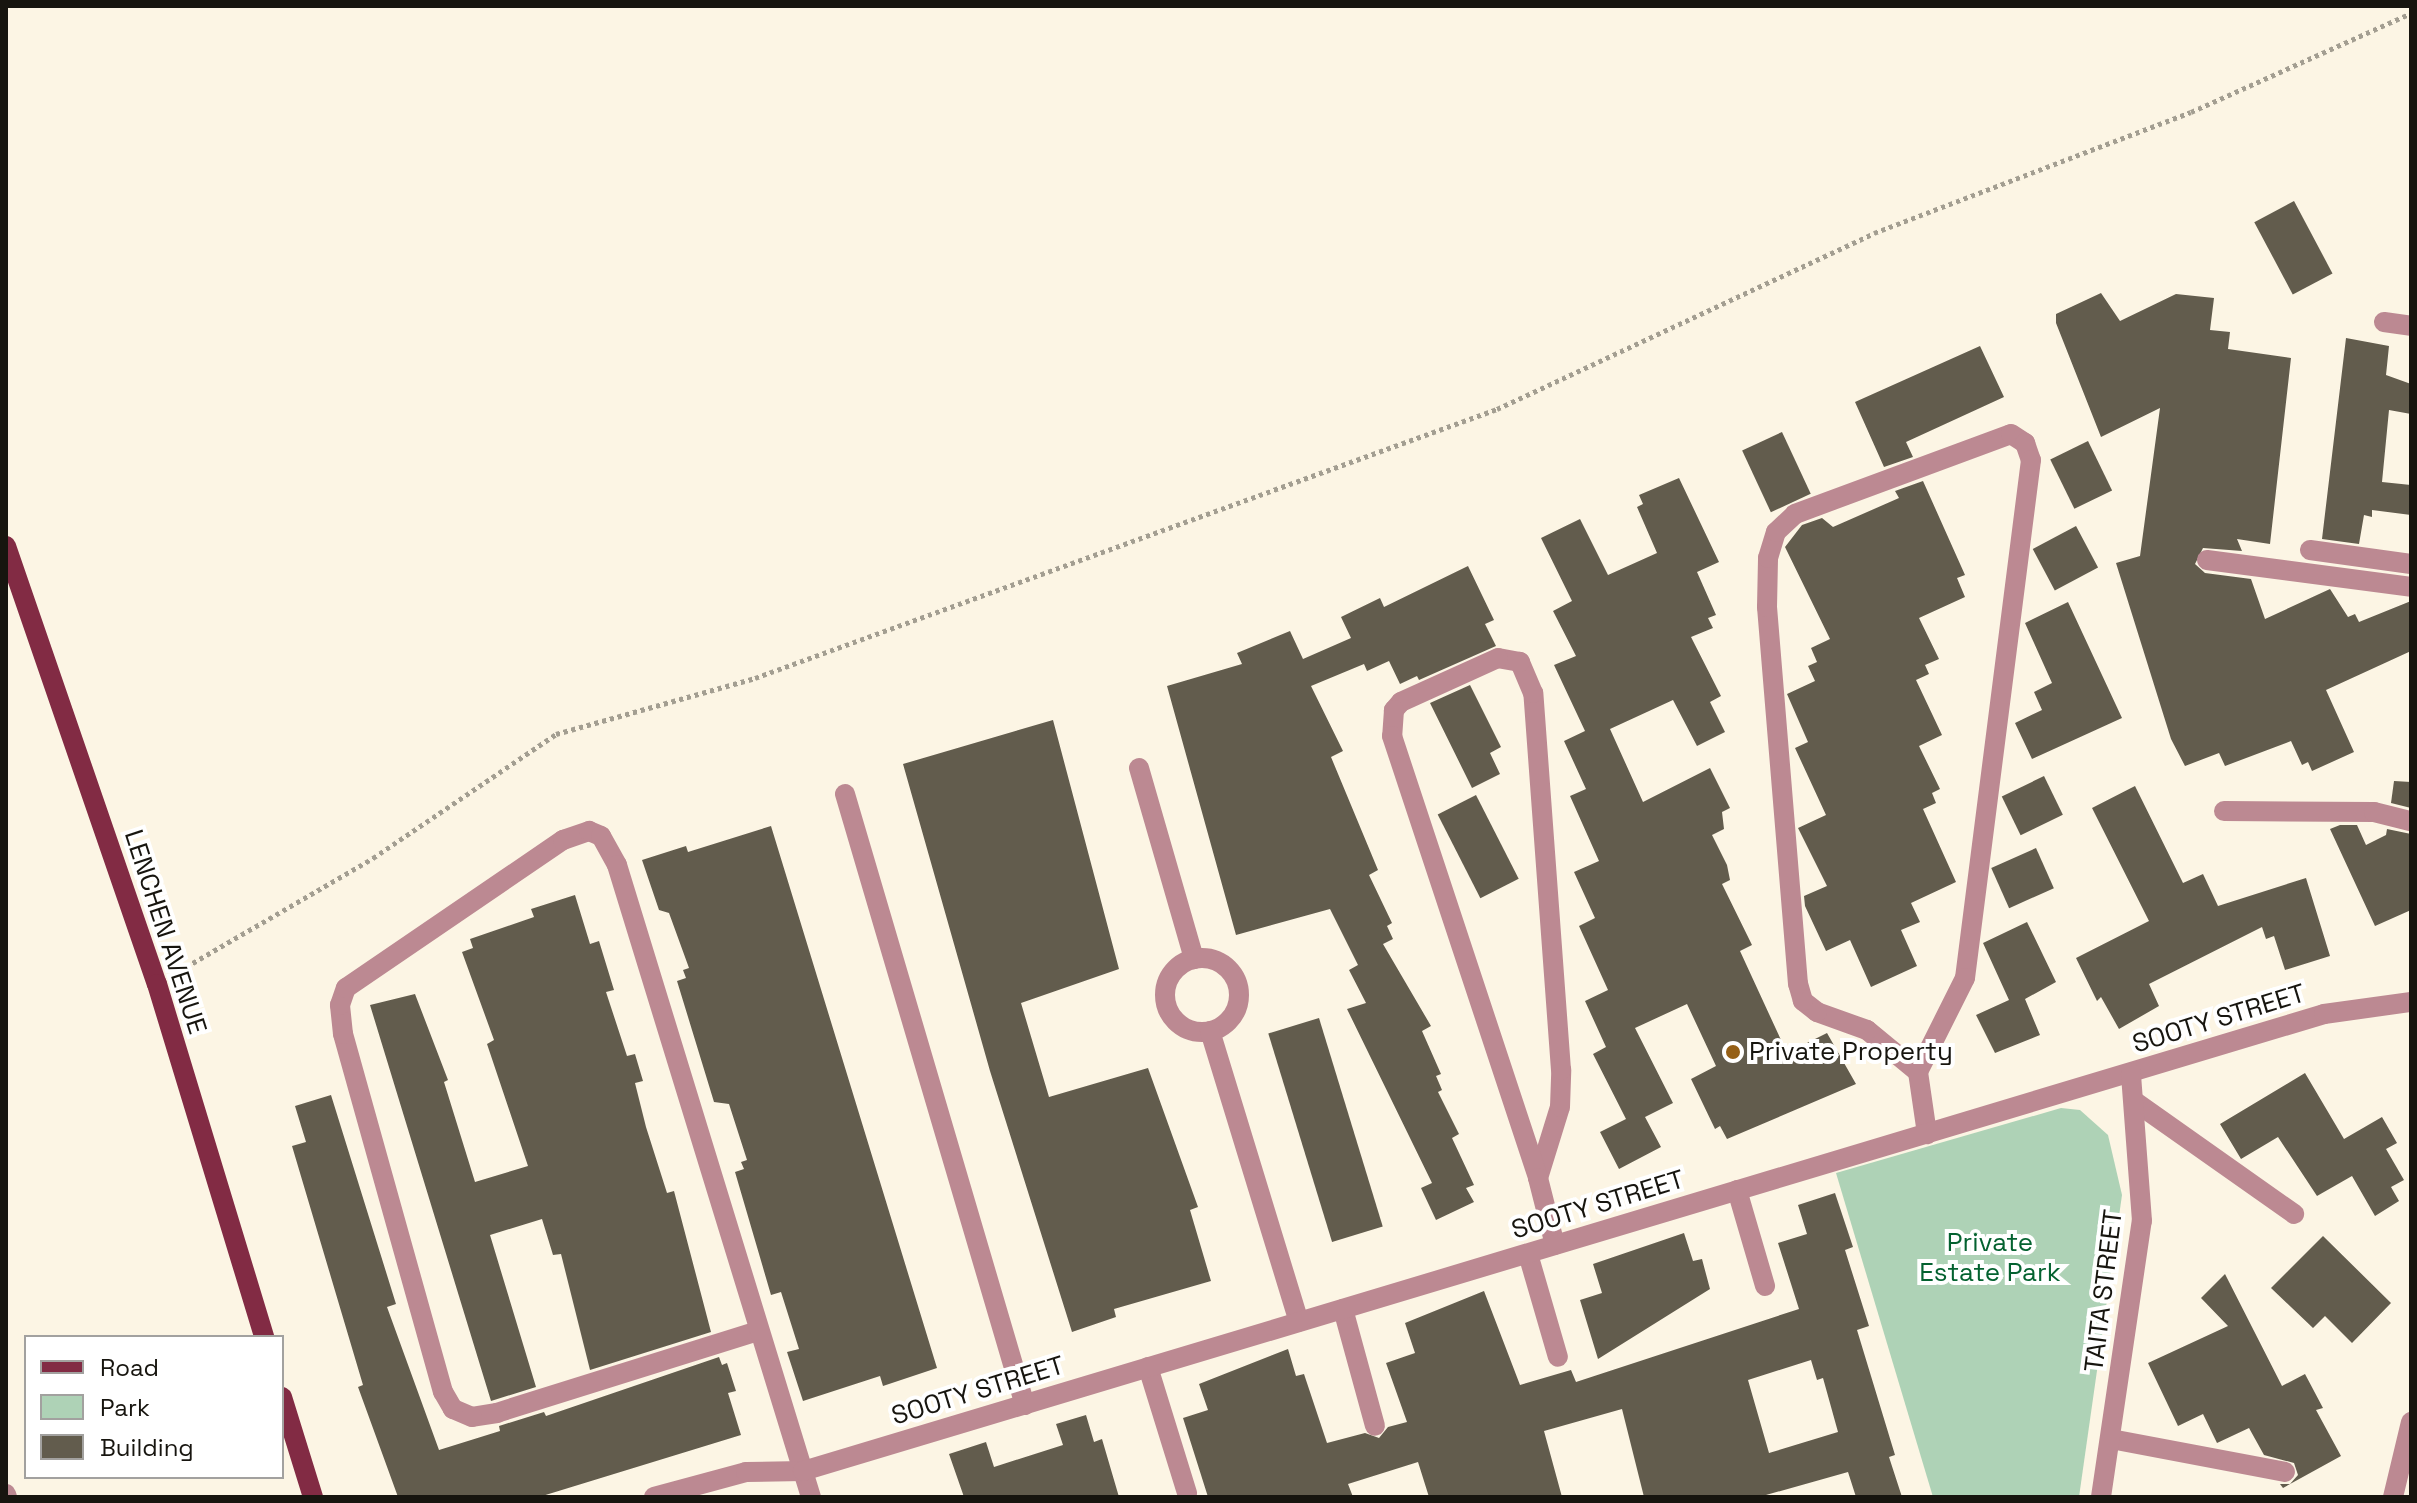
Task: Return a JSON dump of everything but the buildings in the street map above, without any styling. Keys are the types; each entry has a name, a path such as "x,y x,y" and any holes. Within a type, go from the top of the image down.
{"main road":[{"name":"LENCHEN AVENUE","path":"6,546 157,984 263,1335"},
{"path":"284,1403 313,1497"}],"street":[{"path":"2384,322 2411,326"},
{"path":"1918,1072 1867,1030 1817,1012 1803,1001 1798,984 1767,607 1768,558 1776,532 1795,514 2011,434 2025,443 2031,460 1965,978 1918,1072 1927,1134"},
{"path":"2310,550 2411,564"},
{"path":"2207,560 2411,587"},
{"path":"1538,1178 1560,1107 1561,1070 1533,693 1520,662 1498,658 1401,702 1394,710 1392,736 1538,1178 1555,1245"},
{"path":"1139,768 1194,959"},
{"path":"845,794 1025,1405"},
{"path":"2224,811 2374,812 2411,821"},
{"path":"758,1331 497,1413 472,1417 453,1409 443,1392 343,1034 340,1005 346,988 563,840 589,831 601,836 617,865 811,1497"},
{"path":"1207,958 1229,970 1239,994 1231,1018 1210,1031 1186,1028 1168,1010 1167,984 1182,964 1194,959 1207,958"},
{"name":"SOOTY STREET","path":"654,1497 746,1472 803,1471 2341,1009 2411,1002"},
{"path":"1210,1031 1299,1322"},
{"name":"TAITA STREET","path":"2101,1497 2142,1221 2131,1073"},
{"path":"2134,1101 2294,1214"},
{"path":"1737,1190 1765,1286"},
{"path":"1528,1254 1558,1357"},
{"path":"1343,1309 1375,1426"},
{"path":"1148,1367 1187,1493"},
{"path":"2393,1497 2411,1422"},
{"path":"2111,1439 2285,1472"}],"path":[{"path":"157,984 373,858 556,734 755,678 1497,409 1874,233 2191,112 2411,13"}],"green space":[{"name":"Private Estate Park","path":"2061,1108 2080,1110 2108,1135 2122,1195 2079,1497 1933,1497 1836,1173"}],"place":[{"name":"Private Property","path":"1733,1052"}]}
